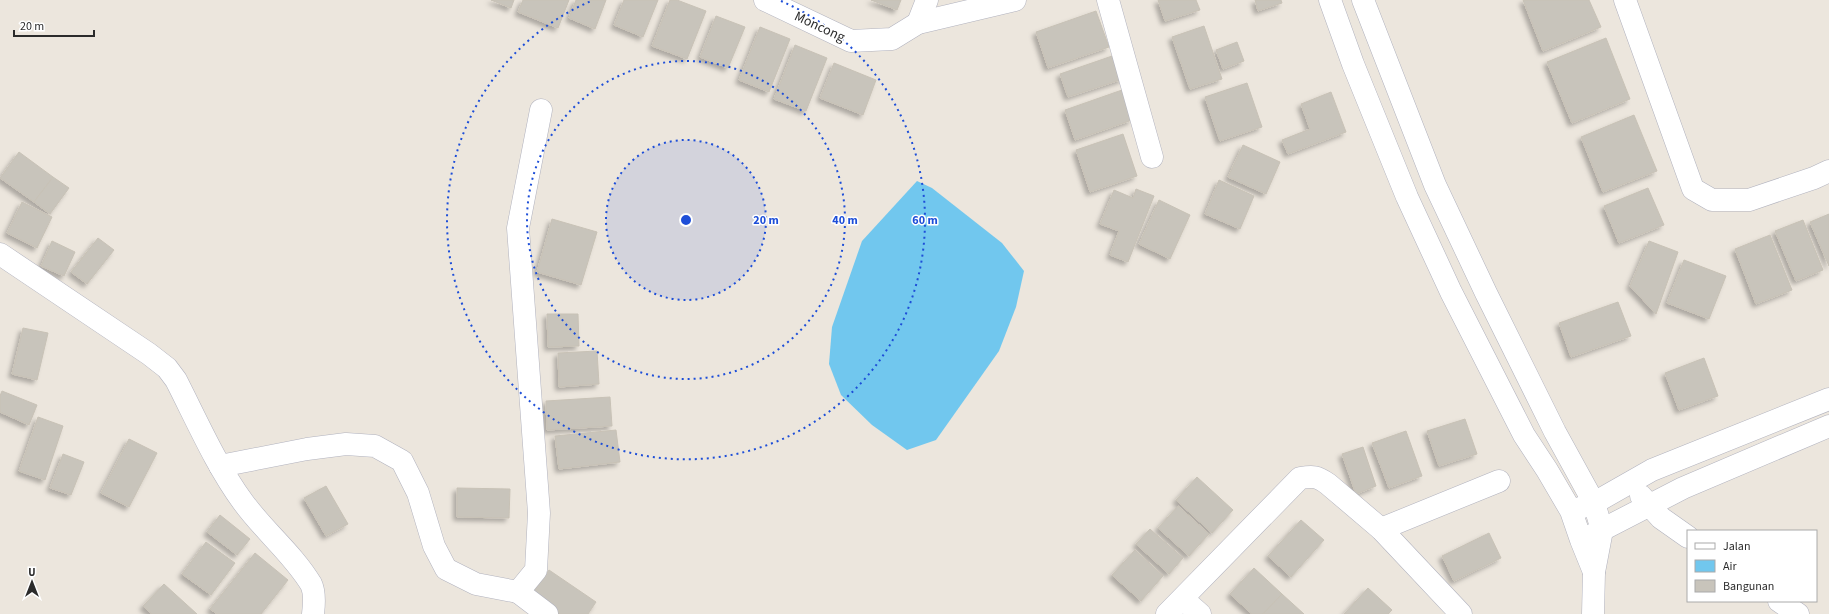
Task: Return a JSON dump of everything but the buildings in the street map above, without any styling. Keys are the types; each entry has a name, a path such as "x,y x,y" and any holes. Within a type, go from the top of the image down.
{"street":[{"name":"Moncong","path":"765,0 851,41 892,39 918,23 1015,0"},
{"path":"918,23 927,0"},
{"path":"1108,0 1152,157"},
{"path":"1330,0 1353,64 1407,197 1451,292 1524,435 1548,470 1571,511 1594,572"},
{"path":"1363,0 1439,192 1486,293 1538,398 1594,502 1602,530 1594,572 1592,614"},
{"path":"1625,0 1693,189 1712,200 1749,200 1814,178 1829,171"},
{"path":"518,592 536,570 539,513 518,228 541,110"},
{"path":"0,254 149,354 167,368 176,380 220,466 242,502 267,533 291,557 312,586 314,605 313,614"},
{"path":"1571,511 1594,502 1674,461 1829,399"},
{"path":"1581,540 1683,488 1829,426"},
{"path":"220,466 322,447 346,444 375,446 402,461 418,493 434,546 446,569 476,584 518,592 546,614"},
{"path":"1167,614 1300,478 1319,477 1381,528 1461,614"},
{"path":"1381,528 1499,481"},
{"path":"1631,482 1661,518 1687,536"},
{"path":"1183,599 1200,614"},
{"path":"1780,602 1798,614"}],"water":[{"path":"917,181 932,188 1002,243 1024,271 1016,307 999,351 936,440 907,450 872,425 841,395 829,364 832,327 862,241"}]}
